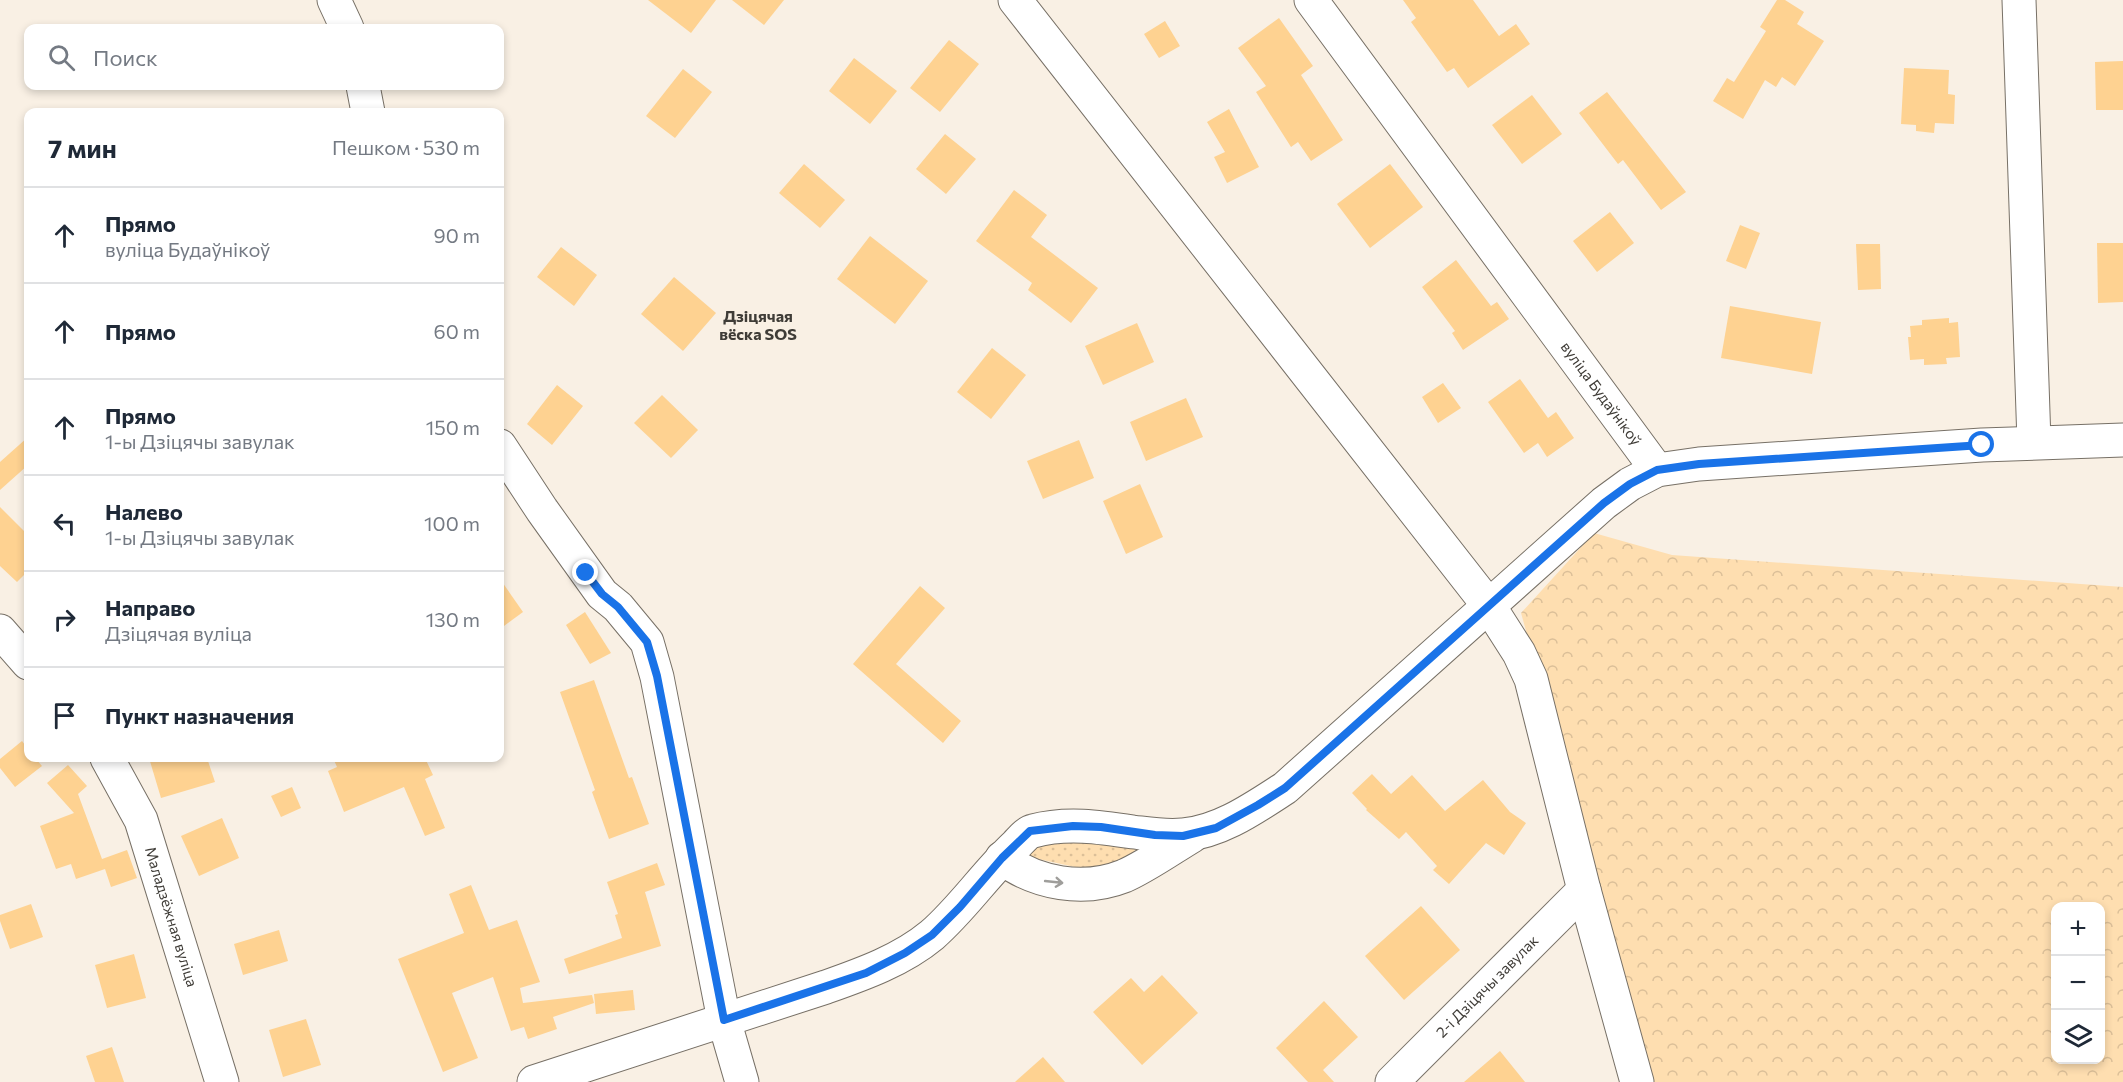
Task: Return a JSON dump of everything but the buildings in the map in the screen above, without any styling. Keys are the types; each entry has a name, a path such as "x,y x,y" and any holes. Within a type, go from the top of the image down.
{"street":[{"path":"334,0 345,24"},
{"path":"1015,0 1489,606 1519,653 1531,679 1584,890 1637,1082"},
{"name":"вуліца Будаўнікоў","path":"1311,0 1657,470"},
{"path":"2019,0 2034,442"},
{"path":"364,90 367,108"},
{"path":"534,1082 866,973 905,953 932,935 960,907 1002,858 1030,831 1073,826 1183,836 1216,828 1285,788 1604,503 1630,484 1657,470 1699,464 2034,442 2123,440"},
{"path":"504,452 602,594 618,607 647,642 657,676 724,1020 742,1082"},
{"path":"0,631 24,658"},
{"name":"Маладзёжная вуліца","path":"109,762 141,820 222,1082"},
{"path":"1002,858 1017,870 1046,881 1090,885 1124,876 1199,832"},
{"name":"2-і Дзіцячы завулак","path":"1392,1082 1584,890"}],"green space":[{"path":"1594,533 1672,555 2123,587 2123,1082 1653,1082 1521,613"},
{"path":"1047,837 1137,845 1131,859 1084,869 1020,855"}],"district":[{"name":"Дзіцячая вёска SOS","path":"758,325"}],"route":[{"path":"586,573 602,594 633,623 647,642 657,676 724,1020 866,973 905,953 932,935 960,907 1002,858 1030,831 1073,826 1183,836 1216,828 1258,805 1285,788 1604,503 1630,484 1657,470 1699,464 1982,445"}]}
